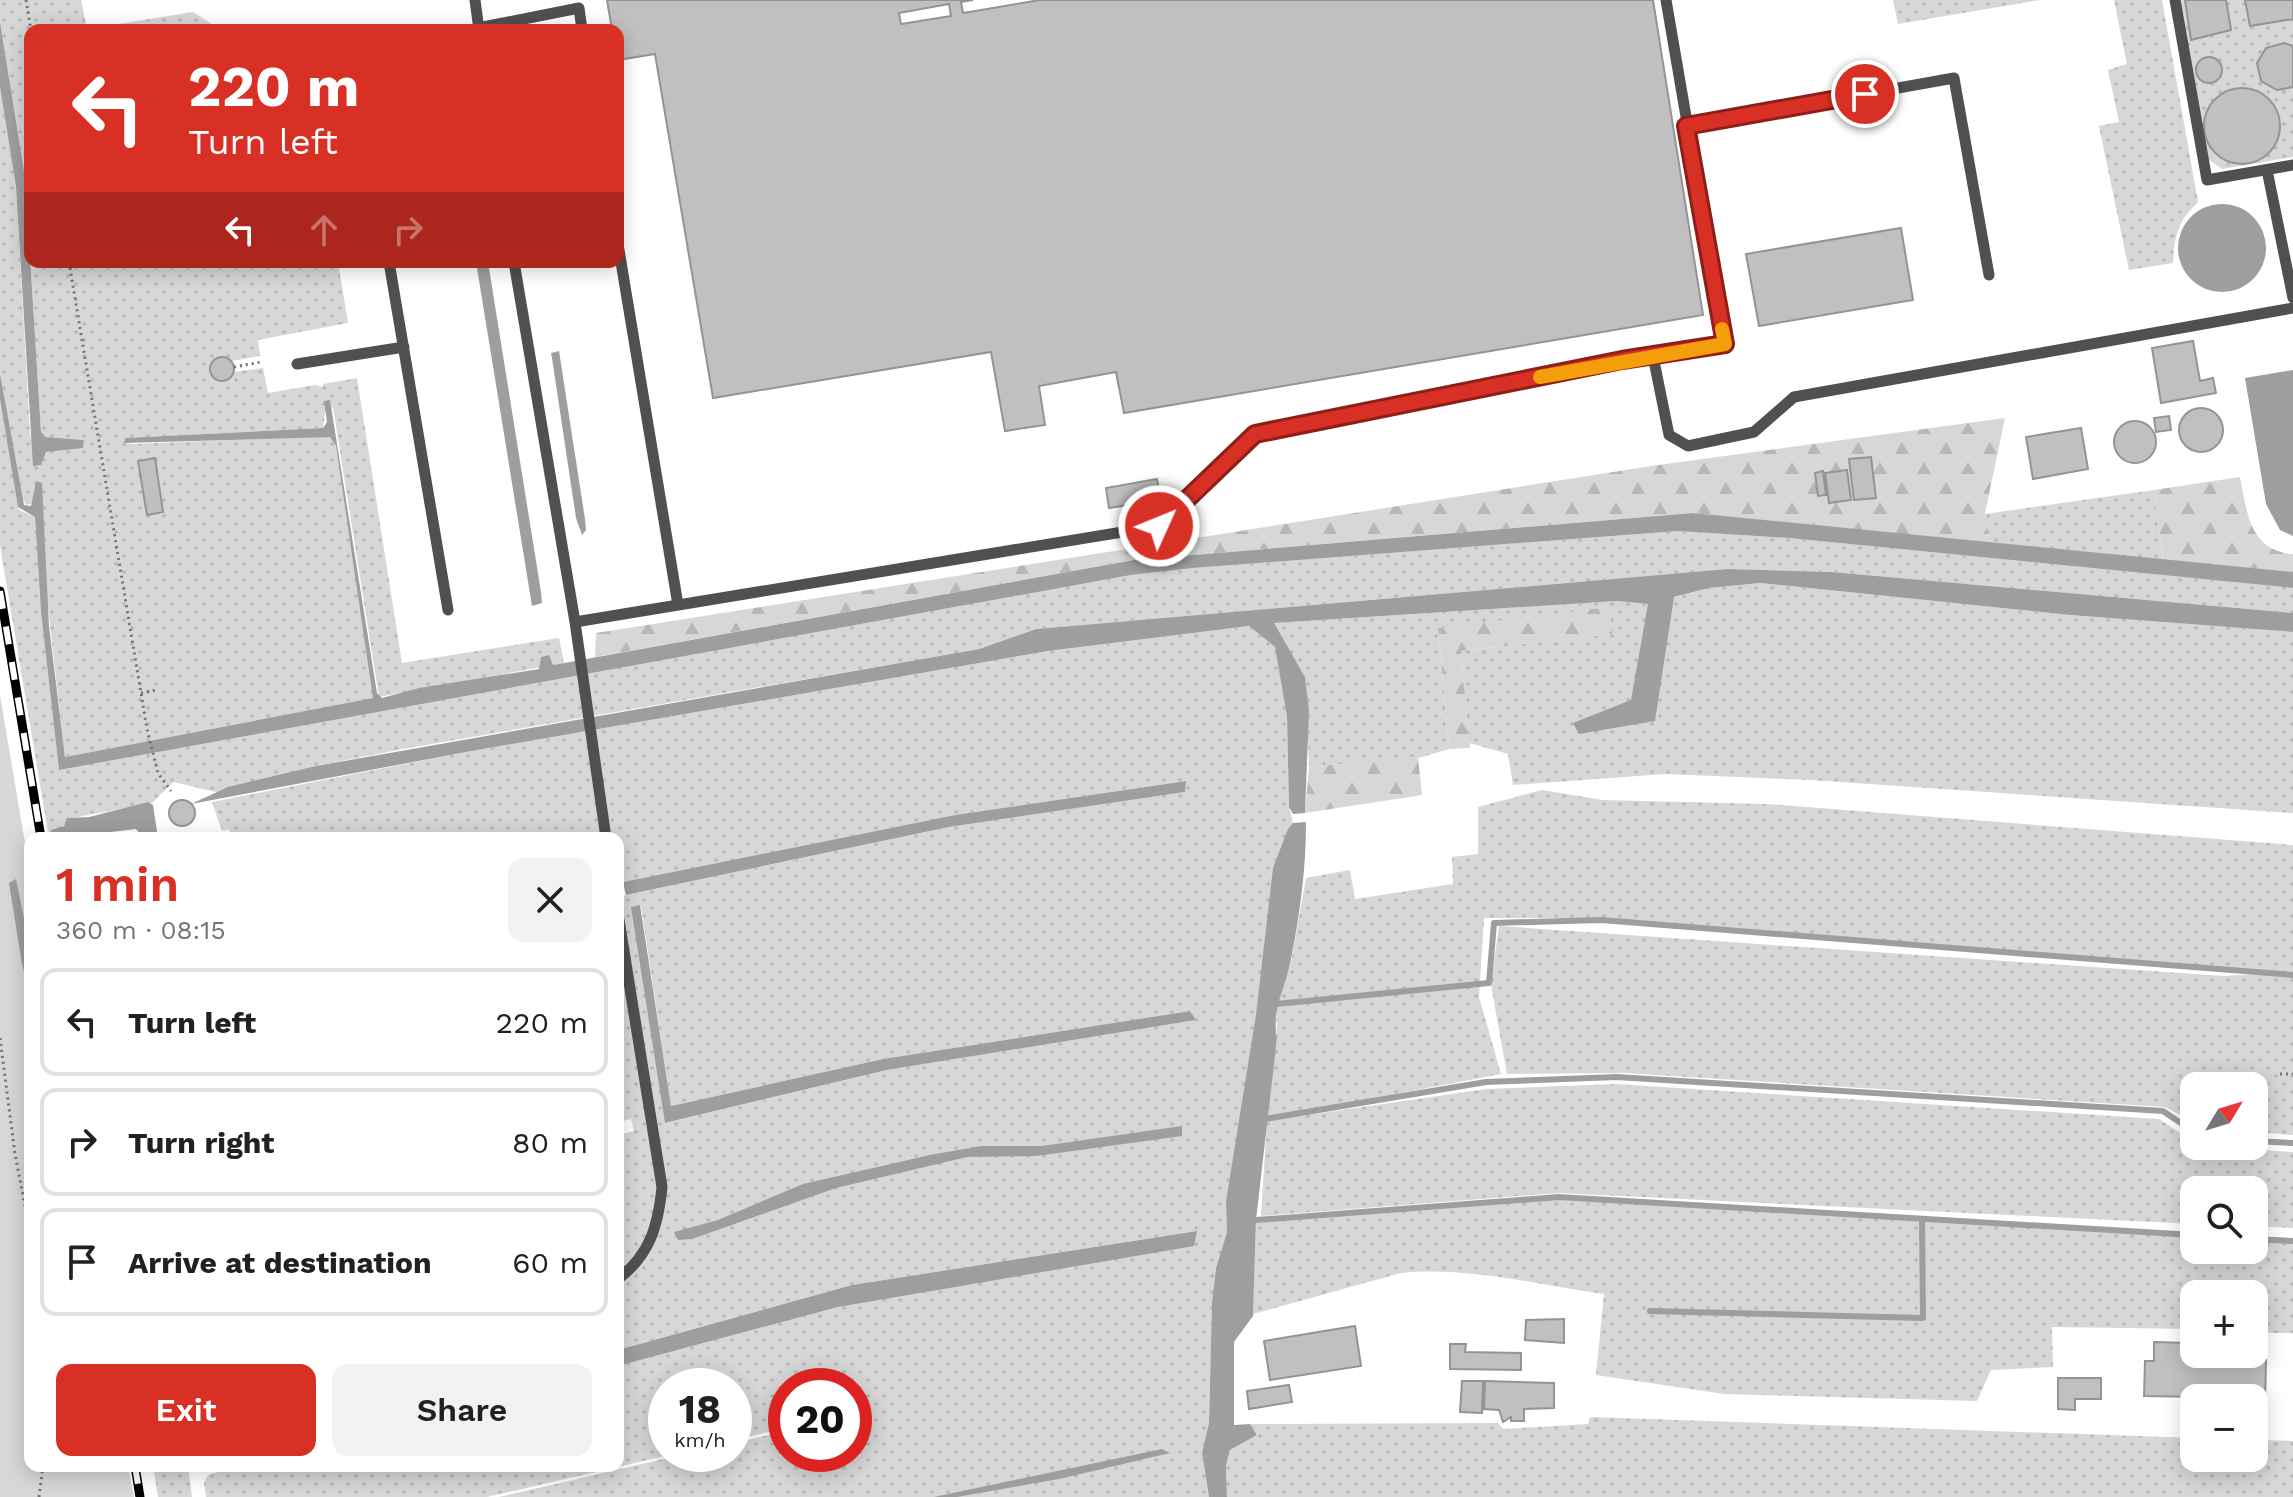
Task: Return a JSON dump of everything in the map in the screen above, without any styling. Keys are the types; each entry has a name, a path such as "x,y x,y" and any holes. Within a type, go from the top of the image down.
{"lane":[{"path":"475,0 477,24"},
{"path":"575,622 1159,526 1255,434 1725,344 1666,0"},
{"path":"2175,0 2207,180 2293,165"},
{"path":"498,24 578,4 581,24"},
{"path":"1686,126 1954,78 1989,275"},
{"path":"2267,170 2293,298"},
{"path":"390,268 448,610"},
{"path":"515,268 575,622 576,654 605,832"},
{"path":"622,268 678,605"},
{"path":"1653,356 1669,435 1688,446 1754,432 1794,397 2293,308"},
{"path":"297,364 404,347"},
{"path":"624,951 662,1187 658,1226 638,1264 624,1274"}],"path":[{"path":"26,0 30,24"},
{"path":"70,268 147,729 154,762 171,791"},
{"path":"234,367 261,362"},
{"path":"141,693 156,690"},
{"path":"0,1038 24,1201"},
{"path":"2280,1074 2293,1074"},
{"path":"39,1497 42,1472"}],"green space":[{"path":"0,0 81,0 86,24 24,24 24,171 0,22"},
{"path":"1893,0 2040,0 1898,24"},
{"path":"2114,0 2162,0 2198,202 2178,230 2173,263 2129,270 2099,126 2119,122 2108,70 2127,64"},
{"path":"2178,0 2293,0 2293,157 2222,169 2208,159"},
{"path":"193,12 212,24 118,24"},
{"path":"0,87 16,187 30,434 40,465 46,452 84,444 84,440 46,437 41,432 30,268 339,268 348,323 258,340 260,356 232,361 234,372 263,368 268,393 315,385 323,387 323,384 357,378 402,663 559,638 564,663 379,697 333,407 325,412 323,428 126,438 124,443 133,444 330,436 336,446 374,698 65,757 34,485 33,503 26,505 19,491 0,374"},
{"path":"0,399 19,510 35,517 41,612 59,770 1131,575 1678,531 1789,538 2293,588 2293,613 1832,572 1727,569 1036,629 979,649 403,749 316,766 220,793 173,782 152,803 72,818 60,828 61,832 48,832 0,546"},
{"path":"2005,418 1985,513 1990,544 1693,513 1134,560 595,657 596,633 1651,466"},
{"path":"2240,477 2253,528 2268,546 2293,554 2293,572 2163,560 2154,490"},
{"path":"2154,490 2163,560 1990,544 1985,514"},
{"path":"1760,583 2070,615 2293,632 2293,813 1811,780 1665,774 1513,785 1508,754 1469,743 1461,651 1611,634 1438,628 1449,749 1419,758 1309,767 1305,677 1273,623 1617,601 1649,604 1709,588"},
{"path":"1610,607 1612,634 1461,651 1470,748 1449,749 1438,628"},
{"path":"1249,626 1275,647 1287,717 1289,807 1293,823 1288,829 1226,1201 1227,1232 1216,1268 1212,1302 1209,1423 1202,1453 1209,1497 499,1497 607,1472 624,1472 624,1468 648,1463 648,1472 752,1472 752,1439 768,1435 768,1472 872,1472 872,1368 768,1368 768,1432 752,1436 752,1368 648,1368 648,1460 624,1465 624,1364 838,1307 1196,1231 852,1285 624,1348 624,1134 634,1131 631,1119 624,1121 624,896 949,827 1185,792 1185,781 955,815 624,882 624,832 230,832 229,829 222,831 212,802 466,752 1048,651","holes":["632,906 641,906 671,1106 883,1059 1190,1011 1196,1020 887,1070 666,1123"]},
{"path":"0,695 24,837 24,1472 129,1472 134,1497 0,1497"},
{"path":"1418,756 1422,795 1305,813 1309,767"},
{"path":"1542,790 1603,800 1767,804 2293,845 2293,1135 2268,1133 2268,1072 2180,1072 2180,1115 2165,1107 1624,1073 1507,1074 1491,985 1499,926 2223,976 2279,973 2099,962 1600,918 1484,918 1479,997 1501,1074 1265,1119 1277,1038 1276,1004 1290,967 1306,878 1350,870 1355,899 1453,884 1452,857 1478,854 1478,807"},
{"path":"1616,1084 2159,1119 2180,1133 2180,1160 2268,1160 2268,1150 2293,1152 2293,1228 2268,1227 2268,1176 2180,1176 2180,1223 1559,1193 1261,1216 1267,1121 1486,1089"},
{"path":"1559,1198 2180,1236 2180,1264 2268,1264 2268,1242 2293,1243 2293,1333 2268,1333 2268,1280 2180,1280 2180,1329 2052,1327 2053,1367 1991,1370 1977,1401 1724,1394 1596,1375 1604,1294 1477,1274 1401,1273 1253,1314 1256,1220"},
{"path":"1590,1417 2180,1438 2180,1472 2268,1472 2268,1440 2293,1441 2293,1497 1227,1497 1226,1465 1230,1450 1257,1435 1250,1424 1498,1423 1503,1429 1588,1424"},
{"path":"154,1472 189,1472 192,1497 158,1497"},
{"path":"219,1472 596,1472 487,1497 206,1497 204,1483 208,1475"}],"shaded area":[{"path":"0,22 24,171 24,268 31,268 41,432 46,437 84,440 83,448 46,452 41,465 33,466 16,187 0,87"},
{"path":"2213,204 2231,204 2247,211 2259,223 2266,239 2266,257 2259,273 2247,285 2231,292 2213,292 2197,285 2185,273 2178,257 2178,239 2185,223 2197,211"},
{"path":"477,268 489,268 541,592 542,603 532,606"},
{"path":"559,351 585,519 586,530 582,535 576,518 551,353"},
{"path":"2293,370 2293,536 2280,530 2266,504 2245,378"},
{"path":"0,374 24,505 31,506 36,481 42,483 49,626 65,757 373,698 336,446 330,437 124,443 125,438 323,428 327,422 324,401 330,400 377,693 382,698 419,688 539,669 541,657 549,655 553,665 1134,560 1693,513 2293,572 2293,588 1789,538 1678,531 1193,568 1131,575 59,770 41,612 35,517 18,507 0,399"},
{"path":"1727,569 1832,572 2293,613 2293,632 2070,615 1760,583 1709,588 1674,597 1655,721 1579,734 1573,723 1631,700 1648,604 1617,601 1274,623 1305,677 1309,711 1305,813 1293,814 1289,807 1287,717 1275,647 1249,626 1048,651 466,752 191,804 228,787 316,766 979,649 1036,629"},
{"path":"1186,781 1185,792 949,827 626,895 624,886 624,882 955,815"},
{"path":"148,802 153,805 157,832 138,832 136,829 51,832 64,826 67,818 89,817"},
{"path":"1306,822 1304,874 1297,925 1276,1017 1277,1038 1256,1220 1253,1316 1234,1342 1234,1425 1250,1424 1257,1435 1230,1450 1226,1465 1227,1497 1209,1497 1202,1453 1209,1423 1212,1302 1216,1268 1227,1232 1226,1201 1256,1015 1273,868 1288,829 1293,823"},
{"path":"16,879 24,918 24,971 22,964 9,883"},
{"path":"640,905 671,1106 883,1059 1190,1011 1196,1020 887,1070 665,1123 631,907"},
{"path":"1182,1126 1182,1136 1036,1156 967,1157 836,1188 692,1239 678,1240 674,1232 718,1220 803,1184 930,1155 981,1146 1042,1146"},
{"path":"1197,1231 1194,1246 838,1307 624,1364 624,1348 852,1285"},
{"path":"1162,1449 1170,1453 1059,1479 957,1497 934,1497"}],"building":[{"path":"607,0 973,0 961,2 963,13 1040,0 1653,0 1703,315 1124,413 1116,372 1039,386 1045,425 1005,431 991,352 713,398 655,54 624,59 624,24 611,24","holes":["949,4 951,16 901,24 899,13"]},
{"path":"2185,0 2226,0 2231,30 2191,40"},
{"path":"2245,0 2293,0 2293,19 2250,26"},
{"path":"2284,43 2293,46 2293,87 2277,90 2261,81 2257,63 2266,48"},
{"path":"2209,57 2218,61 2222,70 2218,79 2209,83 2200,79 2196,70 2200,61"},
{"path":"2242,88 2256,91 2269,99 2277,112 2280,126 2277,140 2269,153 2256,161 2242,164 2228,161 2215,153 2207,140 2204,126 2207,112 2215,99 2228,91"},
{"path":"1901,228 1913,300 1759,326 1746,254"},
{"path":"2193,341 2200,381 2213,378 2216,393 2161,403 2152,348"},
{"path":"222,357 231,360 234,369 231,378 222,381 213,378 210,369 213,360"},
{"path":"2201,408 2217,414 2223,430 2217,446 2201,452 2185,446 2179,430 2185,414"},
{"path":"2169,416 2171,430 2156,432 2154,418"},
{"path":"2135,421 2150,427 2156,442 2150,457 2135,463 2120,457 2114,442 2120,427"},
{"path":"2081,428 2088,469 2033,479 2026,437"},
{"path":"1871,457 1876,498 1854,500 1849,459"},
{"path":"155,458 163,512 147,515 138,461"},
{"path":"1847,470 1851,500 1829,503 1825,473"},
{"path":"1823,471 1826,495 1818,496 1815,473"},
{"path":"1157,479 1162,506 1153,508 1152,501 1109,508 1106,488"},
{"path":"182,800 191,804 195,813 191,822 182,826 173,822 169,813 173,804"},
{"path":"1564,1319 1564,1343 1525,1340 1526,1320"},
{"path":"1355,1326 1361,1366 1270,1380 1264,1341"},
{"path":"2154,1342 2180,1343 2180,1368 2266,1368 2265,1384 2180,1384 2180,1397 2144,1396 2145,1361 2154,1361"},
{"path":"1450,1344 1466,1344 1465,1352 1521,1353 1521,1370 1450,1369"},
{"path":"2058,1378 2101,1378 2101,1399 2075,1399 2075,1410 2058,1409"},
{"path":"1462,1381 1483,1381 1482,1413 1460,1412"},
{"path":"1485,1381 1554,1383 1554,1408 1524,1409 1524,1421 1511,1421 1511,1417 1503,1422 1499,1410 1484,1409"},
{"path":"1289,1385 1292,1402 1249,1409 1247,1391"}],"waterway":[{"path":"1276,1004 1489,983 1494,923 1601,920 2293,975"},
{"path":"1265,1119 1486,1082 1617,1077 2163,1111 2180,1123"},
{"path":"2268,1142 2293,1143"},
{"path":"1256,1220 1559,1197 2180,1234"},
{"path":"1650,1311 1923,1318 1922,1221"},
{"path":"2268,1240 2293,1241"}],"railway":[{"path":"0,591 40,832"},
{"path":"136,1472 140,1497"}],"slow traffic":[{"path":"1540,377 1725,344 1722,329"}],"route":[{"path":"1159,526 1255,434 1622,360 1725,344 1686,126 1865,94"}]}
